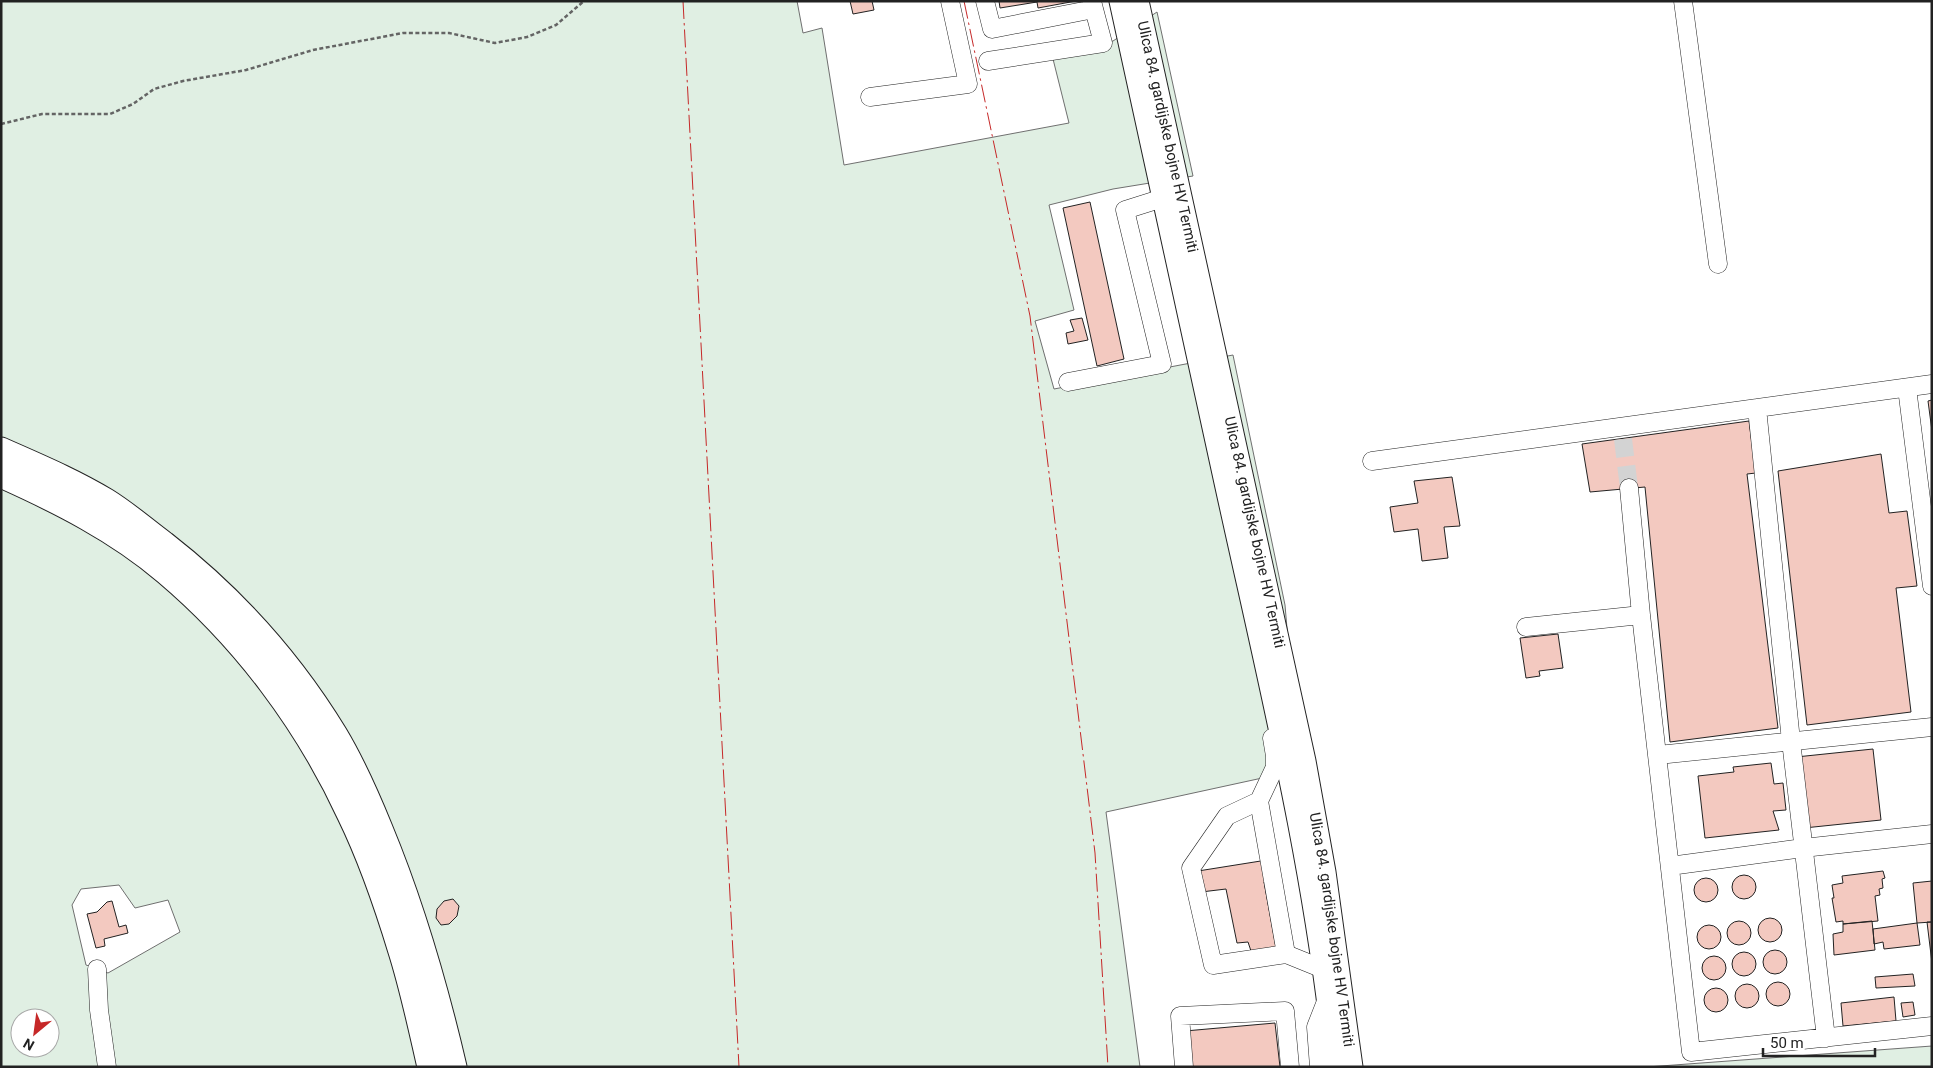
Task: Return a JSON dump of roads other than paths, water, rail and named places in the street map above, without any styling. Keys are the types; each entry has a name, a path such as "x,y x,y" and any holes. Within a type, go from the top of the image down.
{"highway":[{"path":"1,450 57,475 106,502 192,566 224,595 260,633 311,699 335,736 367,797 398,873 423,950 454,1067"},
{"path":"1,475 47,495 89,518 165,571 252,658 287,705 314,746 350,815 372,867 402,952 430,1067"}],"main road":[{"name":"Ulica 84. gardijske bojne HV Termiti","path":"1120,1 1289,777 1323,969 1335,1067"},
{"name":"Ulica 84. gardijske bojne HV Termiti","path":"1138,1 1305,761 1325,872 1352,1067"}],"street":[{"path":"870,98 968,84 950,1"},
{"path":"985,1 992,28 1093,5 1103,43 988,61"},
{"path":"1683,1 1718,264"},
{"path":"1068,382 1162,364 1125,210 1163,198"},
{"path":"1372,461 1622,433 1757,408 1932,384"},
{"path":"1907,388 1932,586"},
{"path":"1757,408 1791,742 1826,1038"},
{"path":"1629,488 1641,615 1691,1052 1932,1026"},
{"path":"1526,627 1641,615"},
{"path":"1257,624 1258,658 1275,756 1275,767 1259,800 1286,954"},
{"path":"1658,755 1932,727"},
{"path":"1259,800 1227,816 1191,868 1213,966 1286,954 1323,969"},
{"path":"1670,866 1803,848 1932,834"},
{"path":"97,969 99,1010 107,1067"},
{"path":"1319,1067 1316,1028 1327,999"},
{"path":"1184,1067 1180,1016 1286,1011 1290,1067"}],"tunnel":[{"path":"1623,439 1629,488"}]}
